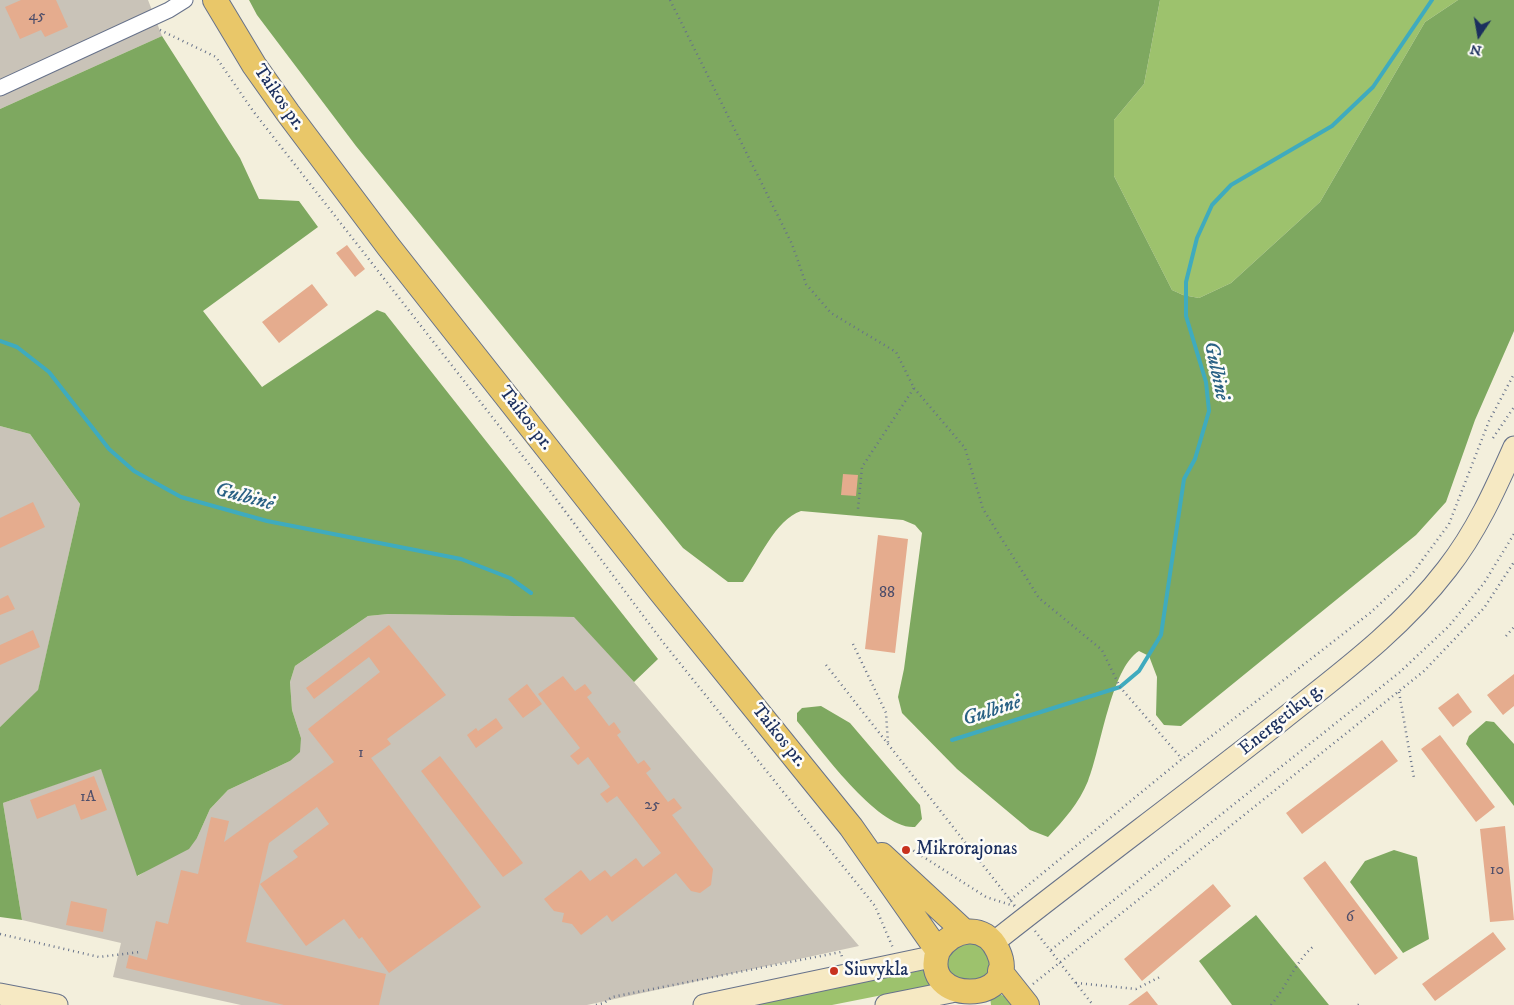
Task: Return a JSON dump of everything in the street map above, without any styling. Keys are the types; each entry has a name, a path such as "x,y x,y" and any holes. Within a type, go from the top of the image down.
{"main road":[{"name":"Taikos pr.","path":"215,0 254,65 388,246 660,591 851,827 937,954 938,976 968,998"},
{"name":"Taikos pr.","path":"851,827 964,931 985,936 993,943"},
{"path":"937,954 944,942 953,934 964,931"},
{"path":"968,998 991,988 1000,971 999,952 993,943"},
{"path":"1000,971 1027,1005"}],"street":[{"path":"0,88 143,22 185,0"},
{"name":"Energetikų g.","path":"993,943 1020,912 1194,789 1362,656 1401,621 1447,569 1469,539 1489,503 1514,447"},
{"path":"704,1005 937,954"},
{"path":"0,994 57,1005"},
{"path":"886,1005 968,998"}],"path":[{"path":"670,0 792,244 806,284 831,313 896,352 914,388 965,448 983,509 1039,598 1102,650 1120,687 1182,759"},
{"path":"143,22 216,57 253,111 544,484 662,641 874,906 900,962"},
{"path":"1010,900 1182,759 1370,613 1412,574 1449,524 1489,421 1514,374"},
{"path":"858,509 862,467 914,388"},
{"path":"1493,438 1514,407"},
{"path":"1051,950 1400,672 1449,626 1484,582 1514,534"},
{"path":"1060,963 1399,692 1452,644 1484,608 1514,562"},
{"path":"1506,636 1514,627"},
{"path":"853,644 886,713 888,743"},
{"path":"826,665 1093,1005"},
{"path":"1399,692 1414,778"},
{"path":"906,850 908,847 986,897 1020,912"},
{"path":"0,934 99,957 140,952"},
{"path":"1271,1005 1302,956 1315,945"},
{"path":"596,1005 612,998 841,952 846,974"},
{"path":"1076,983 1136,989 1160,977"}],"shaded area":[{"path":"0,0 148,0 162,36 0,109"},
{"path":"0,426 30,434 80,504 38,691 0,727"},
{"path":"388,614 575,617 634,682 859,946 587,1005 241,1005 113,977 121,943 22,920 3,803 101,768 138,876 197,838 210,809 228,790 290,761 301,738 292,710 290,682 295,666 368,616"}],"green space":[{"path":"249,0 1160,0 1144,84 1114,120 1114,176 1172,290 1183,295 1199,298 1231,283 1320,202 1425,22 1458,0 1514,0 1514,331 1475,420 1446,502 1416,535 1181,726 1164,725 1156,715 1157,677 1149,656 1139,651 1129,660 1114,691 1088,781 1071,811 1048,837 1030,830 957,769 902,713 898,697 904,669 922,533 915,525 903,520 801,511 783,523 775,532 743,582 728,582 683,548 356,146 257,15"},
{"path":"1160,0 1458,0 1425,22 1320,202 1231,283 1199,298 1183,295 1172,290 1114,176 1114,120 1144,84"},
{"path":"162,36 240,158 259,199 299,201 318,227 203,311 262,387 377,310 385,313 658,659 634,682 574,617 388,614 368,616 295,666 290,682 292,710 301,738 300,752 290,761 228,790 210,809 197,838 189,849 137,876 101,769 3,803 22,920 0,917 0,727 38,690 80,504 30,434 0,426 0,109"},
{"path":"821,706 850,723 920,805 922,819 915,827 900,824 884,816 867,802 797,721 797,713 802,708"},
{"path":"1486,721 1494,722 1514,744 1514,806 1466,744 1469,736"},
{"path":"1394,850 1417,857 1429,939 1403,953 1350,882 1365,861"},
{"path":"1256,915 1329,1005 1232,1005 1199,961"},
{"path":"977,942 989,954 990,970 986,977 963,985 946,969 948,952 953,946"},
{"path":"923,970 927,971 931,982 928,986 832,1005 751,1005"},
{"path":"997,993 1004,996 1011,1005 991,1005 990,997"}],"building":[{"path":"21,0 56,0 68,27 45,37 41,30 20,39 5,7"},
{"path":"347,245 365,269 355,277 336,253"},
{"path":"312,284 328,305 279,343 262,322"},
{"path":"843,474 858,475 856,496 841,495"},
{"path":"33,502 45,527 0,548 0,518"},
{"path":"878,535 908,539 895,653 865,649"},
{"path":"8,595 15,609 0,615 0,599"},
{"path":"389,625 446,695 387,739 391,744 371,758 481,907 389,973 362,937 359,939 344,919 306,946 260,884 298,857 293,851 329,824 317,807 269,843 246,942 386,974 379,1005 284,1005 126,968 129,955 147,960 156,921 168,924 181,870 198,874 211,817 229,821 224,842 334,762 308,729 380,672 369,657 314,699 306,688"},
{"path":"33,630 40,647 0,665 0,645"},
{"path":"1514,674 1514,706 1503,715 1487,695"},
{"path":"563,676 575,691 585,684 592,693 587,697 609,726 614,722 621,732 617,735 638,764 644,760 651,769 646,773 668,802 674,798 682,808 672,815 713,869 711,885 700,893 691,891 676,873 612,922 607,915 581,935 572,924 562,922 564,913 554,911 544,899 581,870 590,881 605,870 611,877 636,858 643,867 661,853 617,796 607,803 600,794 610,787 588,757 578,765 570,756 580,748 538,694"},
{"path":"527,684 542,704 523,718 508,699"},
{"path":"1458,693 1472,712 1453,727 1438,708"},
{"path":"496,718 503,728 476,748 467,735 476,728 478,731"},
{"path":"1440,735 1495,807 1476,822 1421,749"},
{"path":"1382,740 1398,761 1302,834 1286,813"},
{"path":"440,756 523,863 503,877 421,771"},
{"path":"94,776 107,810 81,820 75,804 37,819 30,800"},
{"path":"1505,826 1514,920 1490,922 1480,829"},
{"path":"1325,861 1398,958 1375,975 1303,878"},
{"path":"1213,884 1231,906 1142,981 1124,959"},
{"path":"71,901 107,909 103,932 66,925"},
{"path":"1493,932 1506,949 1435,1001 1422,984"},
{"path":"1147,991 1158,1005 1128,1005"}],"waterway":[{"name":"Gulbinė","path":"952,740 1120,687 1139,671 1161,635 1184,479 1195,459 1209,411 1206,382 1186,316 1186,282 1197,238 1212,205 1231,185 1332,126 1373,87 1432,0"},
{"name":"Gulbinė","path":"0,341 17,347 49,372 109,449 134,471 181,497 267,521 461,559 510,578 531,593"}],"place":[{"name":"Mikrorajonas","path":"906,850"},
{"name":"Siuvykla","path":"834,971"}]}
